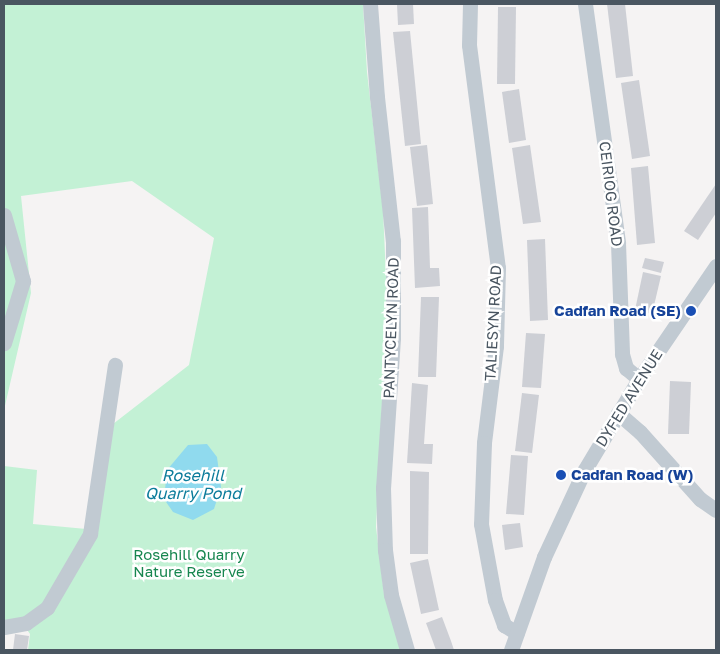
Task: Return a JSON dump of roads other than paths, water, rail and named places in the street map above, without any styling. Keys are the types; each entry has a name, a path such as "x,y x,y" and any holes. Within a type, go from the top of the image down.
{"street":[{"name":"PANTYCELYN ROAD","path":"370,4 377,97 393,241 393,338 383,488 385,550 391,595 407,650"},
{"name":"TALIESYN ROAD","path":"470,4 469,45 498,268 496,346 484,443 481,524 495,600 504,625 517,632"},
{"name":"CEIRIOG ROAD","path":"585,4 618,243 622,354 626,368 639,379"},
{"path":"4,215 23,281 4,343"},
{"name":"DYFED AVENUE","path":"511,650 548,549 584,471 639,379 716,266"},
{"path":"4,627 26,623 47,608 90,534 114,365"},
{"path":"618,413 640,432 700,499 716,510"}],"water":[{"name":"Rosehill Quarry Pond","path":"207,444 217,457 221,487 214,509 193,520 173,512 164,499 167,470 188,445"}],"place":[{"name":"Cadfan Road (SE)","path":"691,311"},
{"name":"Cadfan Road (W)","path":"561,475"}],"park label":[{"name":"Rosehill Quarry Nature Reserve","path":"189,562"}]}
